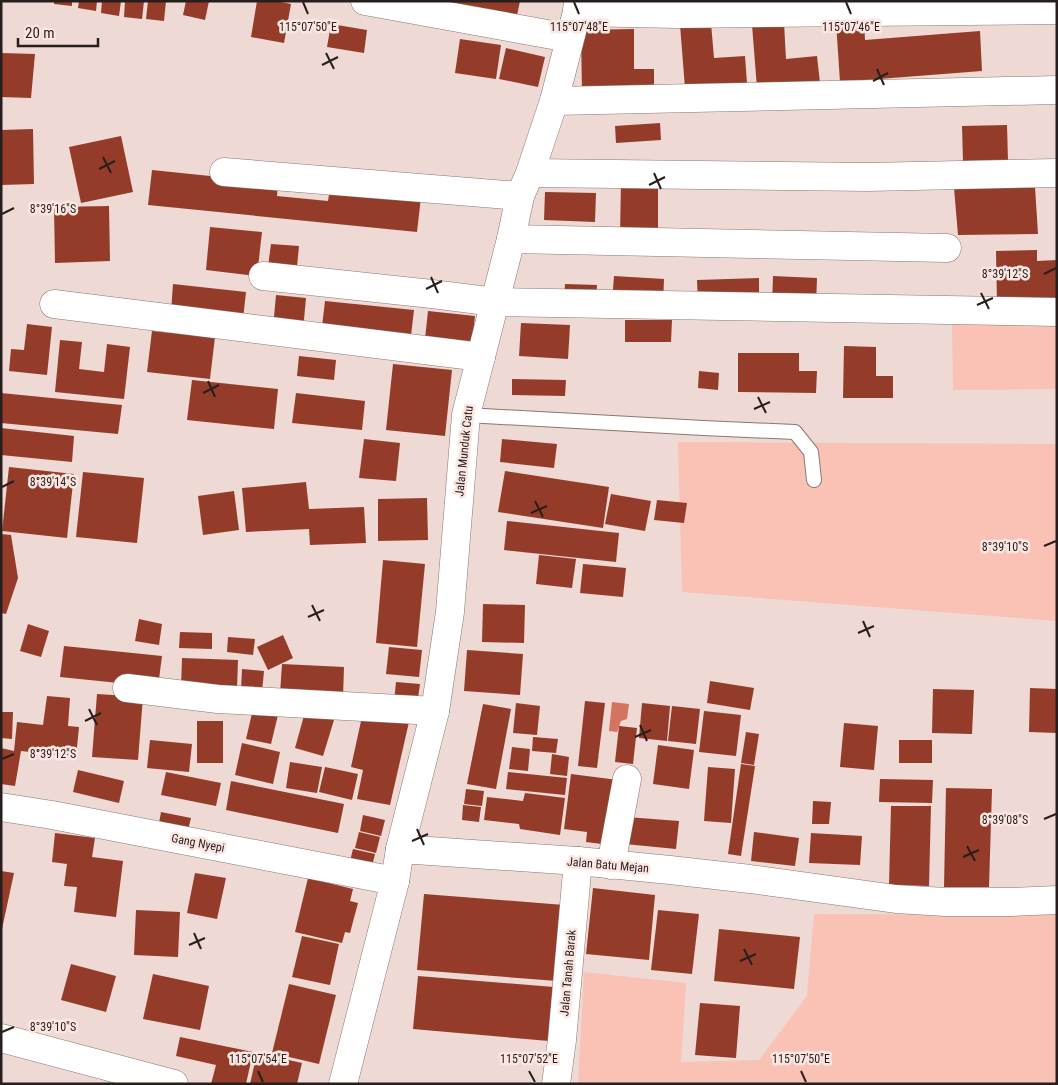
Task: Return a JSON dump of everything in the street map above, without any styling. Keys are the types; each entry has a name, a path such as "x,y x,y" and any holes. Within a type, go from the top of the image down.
{"street":[{"path":"365,1 569,38"},
{"path":"578,7 678,14 1057,10"},
{"name":"Jalan Munduk Catu","path":"400,849 435,711 450,612 466,415 525,184 554,101 578,7"},
{"path":"554,101 1057,90"},
{"path":"224,172 525,184 1057,173"},
{"path":"511,239 947,248"},
{"path":"263,276 495,302 1057,312"},
{"path":"54,304 481,357"},
{"path":"127,688 218,699 435,711"},
{"path":"611,865 627,779"},
{"name":"Gang Nyepi","path":"1,807 52,815 395,881"},
{"path":"343,1084 395,881 400,849"},
{"name":"Jalan Batu Mejan","path":"400,849 578,861 750,879 896,899 945,902 1057,900"},
{"name":"Jalan Tanah Barak","path":"556,1084 562,1040 578,861"},
{"path":"1,1038 174,1084"}],"lane":[{"path":"466,415 795,432 811,452 814,480"}],"shaded area":[{"path":"1057,317 1057,389 953,390 952,320"},
{"path":"678,442 1057,444 1057,621 682,592"},
{"path":"612,702 629,704 627,719 621,721 617,732 609,731"},
{"path":"814,914 1057,915 1057,1084 578,1084 584,972 686,983 681,1062 759,1060 807,996"}],"building":[{"path":"54,1 72,1 72,6 54,4"},
{"path":"79,1 97,1 96,11 78,8"},
{"path":"102,1 121,1 119,16 101,13"},
{"path":"125,1 144,1 142,19 124,17"},
{"path":"148,1 166,1 164,21 146,19"},
{"path":"186,1 209,1 205,20 183,15"},
{"path":"257,1 276,1 291,4 284,43 251,37"},
{"path":"452,1 520,1 516,20 451,7"},
{"path":"864,20 865,40 980,31 982,71 840,82 836,22"},
{"path":"711,23 714,58 745,56 747,83 685,88 680,25"},
{"path":"784,23 786,59 817,56 820,83 757,88 752,25"},
{"path":"331,24 367,30 364,53 327,47"},
{"path":"634,29 634,69 654,69 654,95 582,96 581,30"},
{"path":"460,39 501,45 496,79 455,73"},
{"path":"506,48 545,57 538,87 499,79"},
{"path":"1,53 35,54 31,98 1,97"},
{"path":"660,123 661,140 616,143 615,126"},
{"path":"1007,125 1008,161 963,162 962,126"},
{"path":"33,129 34,184 1,185 1,130"},
{"path":"121,136 133,192 81,203 69,147"},
{"path":"152,170 278,183 277,196 328,201 330,188 421,197 417,232 148,205"},
{"path":"621,182 658,183 658,236 620,235"},
{"path":"1035,187 1038,234 958,235 954,188"},
{"path":"545,192 596,193 595,222 544,220"},
{"path":"109,206 110,261 55,263 54,207"},
{"path":"210,227 262,232 257,276 206,270"},
{"path":"271,244 299,246 296,277 267,274"},
{"path":"1037,250 1037,261 1057,260 1057,301 997,303 996,251"},
{"path":"614,276 664,279 663,305 612,302"},
{"path":"773,276 817,278 816,306 772,305"},
{"path":"759,278 759,302 698,304 697,280"},
{"path":"173,284 246,292 243,319 171,312"},
{"path":"565,284 597,285 596,302 564,301"},
{"path":"276,295 306,298 303,330 273,327"},
{"path":"325,301 414,310 410,344 321,335"},
{"path":"428,311 475,316 471,352 424,348"},
{"path":"625,320 672,320 671,342 625,342"},
{"path":"521,323 570,325 568,359 519,356"},
{"path":"27,324 52,327 47,375 9,371 11,349 24,350"},
{"path":"152,331 215,337 210,379 147,372"},
{"path":"60,340 82,342 79,369 104,372 107,344 130,347 124,399 55,392"},
{"path":"844,346 876,347 876,376 893,376 893,398 843,398"},
{"path":"738,353 799,353 799,371 817,371 816,393 738,392"},
{"path":"299,356 336,360 334,380 297,376"},
{"path":"393,364 452,370 445,436 386,430"},
{"path":"699,371 719,373 718,390 698,388"},
{"path":"512,379 566,380 565,396 512,395"},
{"path":"192,380 278,389 274,429 187,420"},
{"path":"1,393 122,405 118,434 1,423"},
{"path":"296,393 365,401 362,430 292,423"},
{"path":"1,428 74,436 72,462 1,455"},
{"path":"364,439 400,443 396,481 359,478"},
{"path":"502,439 557,444 554,468 500,462"},
{"path":"9,467 74,474 67,538 2,531"},
{"path":"505,471 609,487 603,528 498,512"},
{"path":"83,472 144,478 137,543 76,537"},
{"path":"306,482 309,509 364,507 366,543 310,545 309,529 246,532 242,488"},
{"path":"234,491 239,530 203,535 198,496"},
{"path":"611,494 651,501 645,531 605,524"},
{"path":"427,498 428,540 378,541 378,499"},
{"path":"657,500 687,503 684,523 654,520"},
{"path":"507,521 619,533 616,562 504,550"},
{"path":"1,534 11,535 18,578 6,614 1,613"},
{"path":"539,555 576,559 572,588 536,584"},
{"path":"383,560 425,564 417,647 376,643"},
{"path":"583,564 626,568 623,597 580,593"},
{"path":"483,604 525,605 524,643 482,642"},
{"path":"139,619 162,624 159,645 135,641"},
{"path":"28,624 49,631 41,657 20,651"},
{"path":"180,632 212,633 212,649 179,648"},
{"path":"283,635 293,658 268,670 257,647"},
{"path":"228,637 255,639 253,655 227,652"},
{"path":"64,646 162,656 158,687 60,677"},
{"path":"389,647 422,650 419,677 386,674"},
{"path":"467,650 523,654 520,695 464,691"},
{"path":"182,658 238,660 237,689 181,687"},
{"path":"282,664 344,667 343,697 280,694"},
{"path":"242,669 264,671 262,692 241,690"},
{"path":"710,681 754,688 750,710 707,703"},
{"path":"396,682 420,684 417,705 394,702"},
{"path":"1030,688 1057,689 1057,733 1029,732"},
{"path":"933,689 974,690 972,734 932,733"},
{"path":"97,694 143,697 138,760 92,757"},
{"path":"47,696 70,698 68,726 79,727 76,757 21,751 15,786 1,784 1,748 14,751 17,722 43,725"},
{"path":"585,701 605,703 597,768 578,766"},
{"path":"516,703 540,706 537,735 513,733"},
{"path":"642,703 670,706 667,741 639,738"},
{"path":"483,704 511,709 496,789 467,784"},
{"path":"672,706 700,709 696,744 668,741"},
{"path":"253,709 278,715 271,744 246,739"},
{"path":"704,711 741,715 736,756 699,752"},
{"path":"1,712 13,712 12,739 1,738"},
{"path":"305,712 334,720 323,756 295,748"},
{"path":"363,712 409,722 390,805 357,799 363,770 351,767"},
{"path":"197,721 223,721 223,763 197,763"},
{"path":"844,723 878,726 874,770 840,767"},
{"path":"619,726 637,728 633,764 615,762"},
{"path":"746,732 759,734 754,765 741,763"},
{"path":"533,737 558,739 556,753 532,751"},
{"path":"150,740 192,744 189,772 147,768"},
{"path":"899,740 932,740 932,763 899,763"},
{"path":"242,743 280,752 273,784 235,775"},
{"path":"658,745 694,750 689,789 653,784"},
{"path":"512,747 530,749 528,771 509,769"},
{"path":"552,754 569,757 567,776 550,774"},
{"path":"290,762 322,767 317,793 286,788"},
{"path":"741,764 755,766 741,856 728,854"},
{"path":"325,767 358,774 352,800 319,792"},
{"path":"708,767 735,769 731,823 704,821"},
{"path":"78,770 124,781 119,803 73,792"},
{"path":"166,772 221,783 216,806 161,795"},
{"path":"508,772 567,778 565,795 506,789"},
{"path":"571,774 618,780 610,845 586,842 587,832 564,829"},
{"path":"880,779 933,780 932,803 879,802"},
{"path":"231,781 344,804 338,833 226,810"},
{"path":"946,788 992,789 989,887 944,887"},
{"path":"466,789 484,791 482,806 464,804"},
{"path":"525,793 565,798 560,835 520,829 519,824 484,820 487,797 523,801"},
{"path":"813,801 831,802 829,824 812,824"},
{"path":"463,805 481,807 479,822 462,820"},
{"path":"891,806 931,806 929,886 889,885"},
{"path":"161,812 191,818 187,834 158,829"},
{"path":"363,815 385,820 381,836 360,831"},
{"path":"627,817 679,821 676,849 625,844"},
{"path":"359,832 380,837 376,853 355,848"},
{"path":"754,832 799,838 795,866 751,861"},
{"path":"55,833 95,838 92,857 123,861 116,917 74,912 77,887 64,886 67,864 52,862"},
{"path":"811,833 862,836 860,865 809,863"},
{"path":"353,849 375,854 371,870 349,865"},
{"path":"1,871 14,873 2,929 1,929"},
{"path":"195,873 226,878 217,919 187,913"},
{"path":"308,878 353,889 350,901 358,903 350,933 345,932 342,943 295,932"},
{"path":"593,888 655,895 649,960 586,954"},
{"path":"424,894 564,905 557,981 417,970"},
{"path":"136,910 180,912 178,957 134,955"},
{"path":"658,910 699,914 692,974 651,970"},
{"path":"719,929 800,937 794,989 714,981"},
{"path":"302,936 339,944 330,985 292,977"},
{"path":"71,964 116,976 106,1012 61,1000"},
{"path":"153,974 209,986 200,1030 143,1019"},
{"path":"418,976 554,987 549,1041 413,1029"},
{"path":"289,984 336,995 319,1064 272,1053"},
{"path":"700,1003 740,1006 736,1058 695,1055"},
{"path":"180,1037 253,1052 246,1084 211,1084 216,1065 176,1056"},
{"path":"257,1053 302,1063 297,1084 250,1084"}]}
